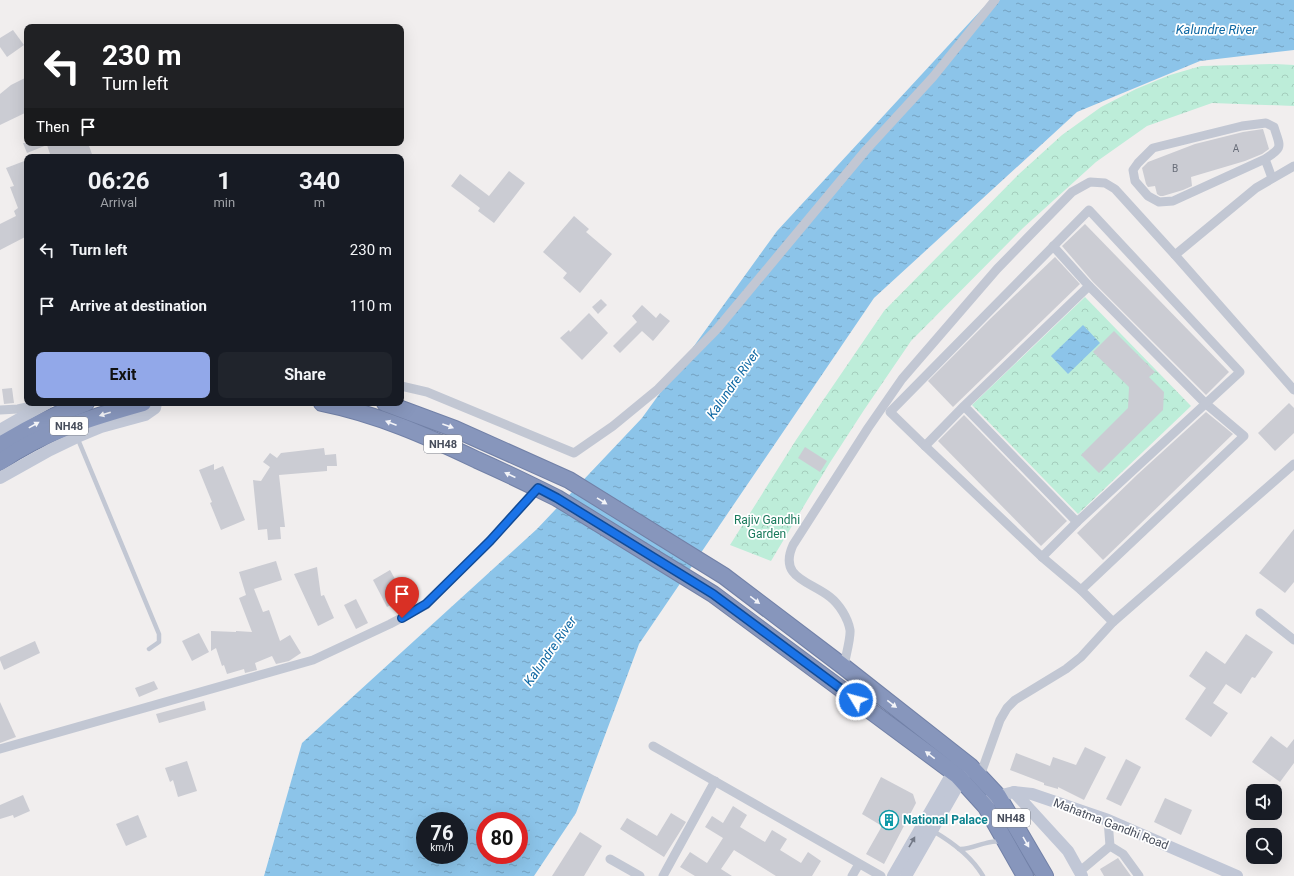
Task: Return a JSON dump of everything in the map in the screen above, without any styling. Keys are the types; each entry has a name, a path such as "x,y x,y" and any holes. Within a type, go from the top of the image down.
{"highway":[{"name":"NH48","path":"0,445 39,423 65,410 77,406"},
{"name":"NH48","path":"0,462 40,439 72,425 133,406"},
{"name":"NH48","path":"336,406 375,417 418,433 538,488 557,498 713,594 956,775 986,807 1025,876"},
{"name":"NH48","path":"393,406 456,429 569,480 724,576 844,667 1006,794 1045,876"}],"street":[{"path":"404,387 426,392 574,453 613,426 658,389 717,329 866,150 933,77 995,0"},
{"path":"1266,123 1274,127 1279,145 1277,151 1265,159 1173,201 1159,202 1148,196 1135,181 1133,170 1153,148 1242,126 1266,123"},
{"path":"1265,159 1272,178"},
{"path":"1175,255 1256,188 1294,166"},
{"path":"844,667 850,632 847,620 840,608 830,597 796,577 791,571 789,554 793,545 847,460 902,379 998,269 1072,192 1090,182 1105,183 1115,189 1294,390"},
{"path":"1042,557 1077,522 1240,372 1089,210 890,412 1042,557 1081,590 1113,622"},
{"path":"1053,246 1089,286 1205,403 1244,436 1081,590"},
{"path":"925,446 964,406 1089,286"},
{"path":"0,410 18,409 31,406"},
{"path":"0,430 43,406"},
{"path":"0,478 50,450 77,437 101,427 145,415 156,408 156,406"},
{"path":"964,406 1077,522"},
{"path":"892,876 956,775 971,767 1007,708 1015,700 1066,670 1081,657 1113,622 1294,464"},
{"path":"0,748 313,660 390,624 426,604 490,541 538,488"},
{"path":"1260,613 1294,640"},
{"path":"653,746 881,876"},
{"path":"906,876 931,830 956,775"},
{"path":"663,876 715,781"},
{"path":"982,803 1006,794 1068,851 1081,874 1110,846"},
{"name":"Mahatma Gandhi Road","path":"1006,794 1032,794 1108,820 1237,876"},
{"path":"1108,820 1110,846"},
{"path":"1110,846 1123,854 1139,876"},
{"path":"610,859 640,876"},
{"path":"852,876 859,864"}],"lane":[{"path":"77,437 143,599 159,634 159,642 149,650"},
{"path":"931,830 960,849 983,876"},
{"path":"960,849 970,849 984,843 994,841 1007,843"}],"green space":[{"name":"Rajiv Gandhi Garden","path":"1275,64 1294,65 1294,106 1212,103 1147,126 1096,162 1023,228 911,341 829,464 771,561 730,545 796,440 884,311 1019,174 1062,135 1101,107 1136,89 1170,75 1201,66"},
{"path":"1085,297 1191,406 1078,514 972,405"}],"water":[{"name":"Kalundre River","path":"1000,0 1294,0 1294,50 1200,61 1077,112 874,298 639,644 576,813 534,876 264,876 302,743 537,529 642,418 777,231 983,8"},
{"path":"1083,325 1100,343 1068,374 1051,356"}],"building":[{"path":"13,30 24,45 7,57 0,47 0,38"},
{"path":"24,78 24,113 0,125 0,94 11,85"},
{"path":"1263,129 1269,149 1262,154 1245,161 1191,177 1192,186 1163,196 1157,194 1155,186 1148,187 1146,184 1142,168 1148,162 1195,144 1243,132"},
{"path":"24,146 44,146 27,153"},
{"path":"47,146 89,146 92,154 50,154"},
{"path":"24,161 24,238 0,250 0,224 16,216 14,211 18,208 10,187 14,186 6,168"},
{"path":"509,171 525,183 494,223 478,211 480,208 451,186 460,174 489,196"},
{"path":"574,216 589,229 586,232 612,254 580,293 563,278 567,273 543,252"},
{"path":"1085,224 1229,372 1206,395 1093,282 1062,246"},
{"path":"1055,257 1080,284 953,407 928,381"},
{"path":"601,299 607,305 598,314 592,307"},
{"path":"642,305 656,318 660,313 670,321 653,341 642,331 620,353 613,346 637,322 632,316"},
{"path":"589,313 608,333 582,360 560,338 569,330 570,332"},
{"path":"1114,331 1155,372 1149,377 1164,392 1163,410 1099,473 1081,455 1128,408 1129,387 1093,352"},
{"path":"12,388 14,403 4,404 2,389"},
{"path":"1289,403 1294,408 1294,433 1275,451 1258,433"},
{"path":"1206,412 1233,434 1103,560 1077,533 1138,474"},
{"path":"964,415 1067,521 1041,546 938,441"},
{"path":"805,447 827,461 820,472 798,458"},
{"path":"324,448 325,455 336,454 337,466 327,466 327,471 279,475 285,527 280,527 281,539 268,540 267,529 258,530 253,480 261,481 270,467 263,462 270,453 277,458 281,453"},
{"path":"214,464 214,470 223,466 245,520 221,530 199,470"},
{"path":"1294,529 1294,582 1285,593 1259,573"},
{"path":"276,561 282,580 254,589 263,612 269,610 280,641 290,635 301,653 289,661 276,664 272,656 255,663 257,670 245,673 244,669 227,674 224,665 222,666 216,648 211,651 211,631 252,632 239,598 246,595 239,572"},
{"path":"317,567 321,596 324,595 334,618 318,626 294,574"},
{"path":"390,570 405,597 387,607 373,580"},
{"path":"356,599 368,623 356,629 344,605"},
{"path":"199,633 209,652 192,661 182,641"},
{"path":"1246,634 1273,652 1255,678 1252,677 1241,694 1226,684 1213,703 1228,713 1211,737 1185,719 1206,688 1189,676 1206,651 1225,664"},
{"path":"35,641 40,653 4,670 0,657"},
{"path":"154,681 158,689 139,697 135,688"},
{"path":"204,701 206,710 159,723 156,714"},
{"path":"0,702 16,737 0,743"},
{"path":"1271,736 1287,748 1294,739 1294,763 1280,782 1252,762"},
{"path":"1085,747 1106,757 1084,800 1058,787 1058,789 1044,785 1044,783 1010,770 1016,753 1050,766 1053,757 1076,765"},
{"path":"1126,759 1141,767 1121,806 1106,799"},
{"path":"187,761 197,791 178,797 173,780 170,782 165,768"},
{"name":"National Palace","path":"881,777 913,794 916,803 884,864 866,854 882,826 862,814"},
{"path":"23,795 30,811 14,818 13,815 0,819 0,805"},
{"path":"1165,798 1192,810 1181,835 1154,822"},
{"path":"733,806 747,815 740,827 765,842 772,830 787,839 780,850 801,863 808,852 821,861 812,876 776,876 734,850 721,869 732,876 695,876 680,867 690,852 707,863 723,838 705,827 712,816 723,823"},
{"path":"671,813 686,822 664,857 620,829 627,818 657,836"},
{"path":"138,815 147,837 126,846 116,824"},
{"path":"580,832 602,846 584,876 552,876"},
{"path":"1118,858 1131,876 1104,876 1100,869"}],"place":[{"name":"National Palace","path":"889,820"}],"route":[{"path":"402,618 426,604 490,541 538,488 557,498 713,594 856,700"}]}
